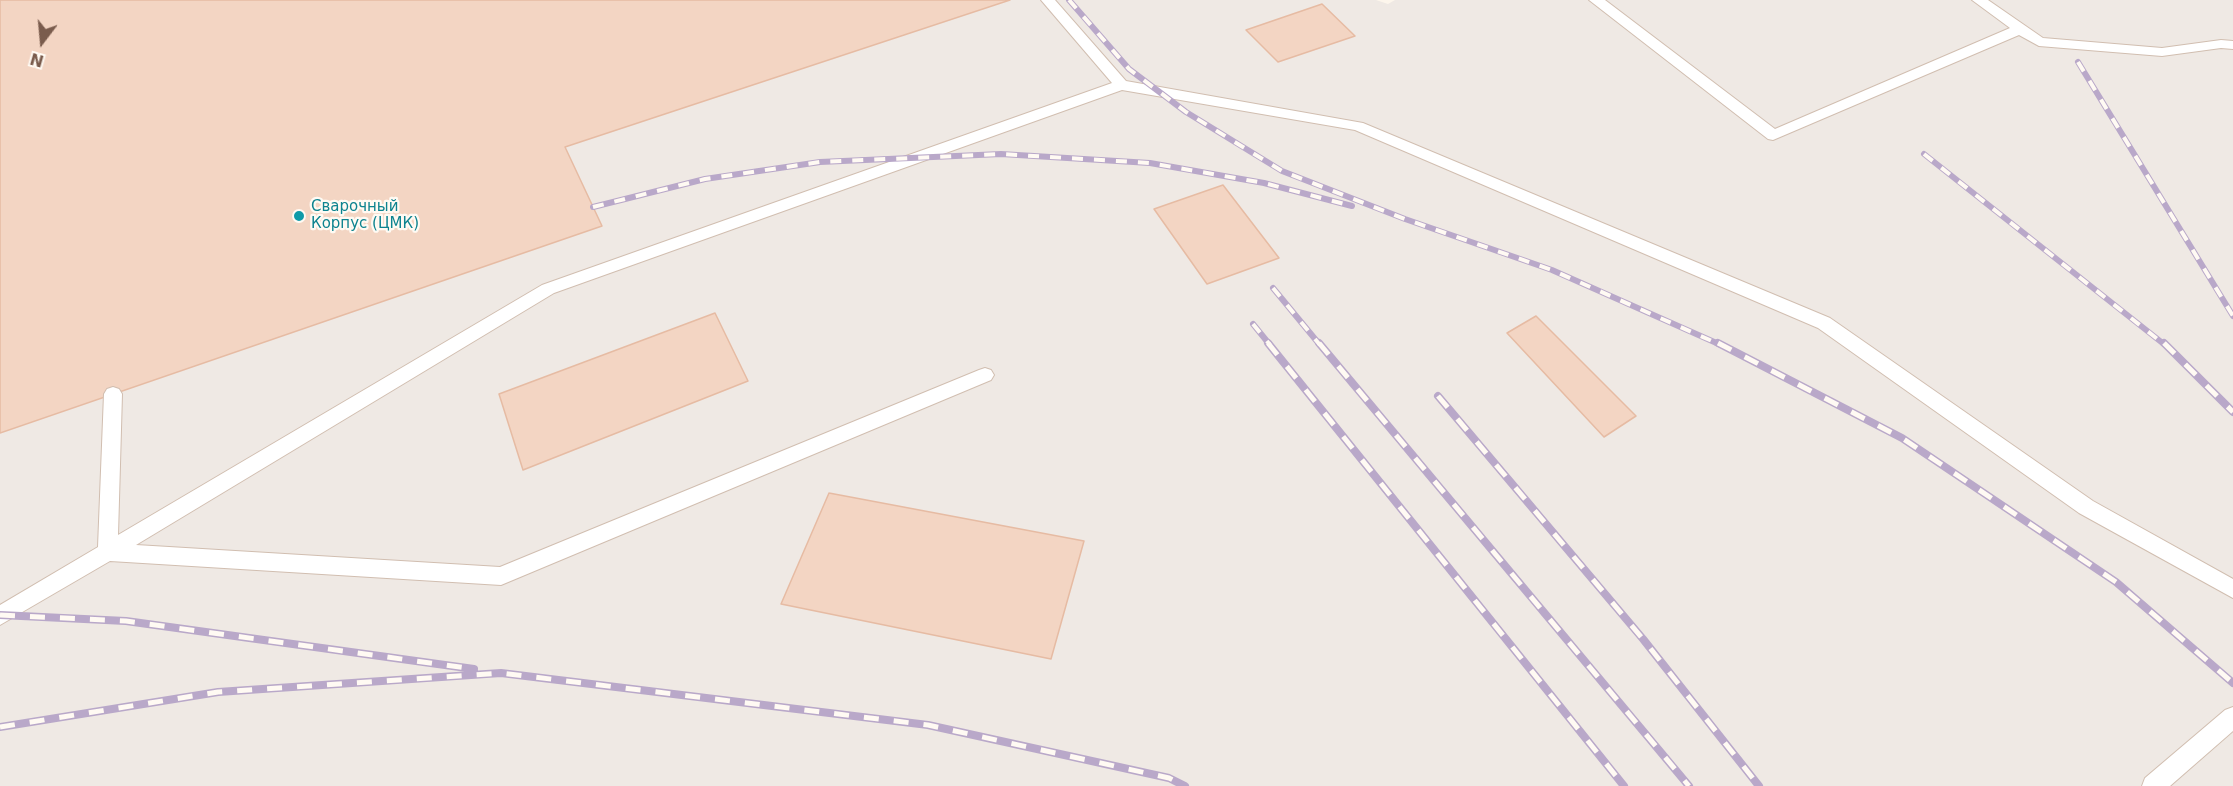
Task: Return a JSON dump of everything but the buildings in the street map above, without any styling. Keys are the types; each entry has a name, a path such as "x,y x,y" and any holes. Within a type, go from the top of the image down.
{"lane":[{"path":"1048,0 1121,84"},
{"path":"1596,0 1773,135 2021,30"},
{"path":"1979,0 2039,42 2162,52 2221,44 2233,45"},
{"path":"0,616 548,290 1121,84 1358,126 1824,323 2086,507 2233,589"},
{"path":"108,552 501,576 985,375"},
{"path":"108,552 113,394"},
{"path":"2153,786 2233,717"}],"shaded area":[{"path":"0,0 1376,0 1388,4 1395,0 2233,0 2233,786 0,786"}],"railway":[{"path":"1069,0 1129,69 1186,112 1282,171 1405,219 1552,270 1721,345"},
{"path":"2078,62 2233,316"},
{"path":"593,207 705,179 820,162 1001,154 1150,163 1264,183 1352,206"},
{"path":"1924,154 2165,345"},
{"path":"1273,288 1320,345"},
{"path":"1253,324 1270,345"},
{"path":"1268,343 1624,786"},
{"path":"1319,343 1689,786"},
{"path":"1718,343 1902,438 2116,582 2233,683"},
{"path":"2164,343 2233,412"},
{"path":"1438,396 1643,639 1759,786"},
{"path":"0,615 126,621 474,669"},
{"path":"0,727 218,692 501,673 928,725 1169,778 1185,786"}],"place":[{"name":"Сварочный Корпус (ЦМК)","path":"299,216"}]}
